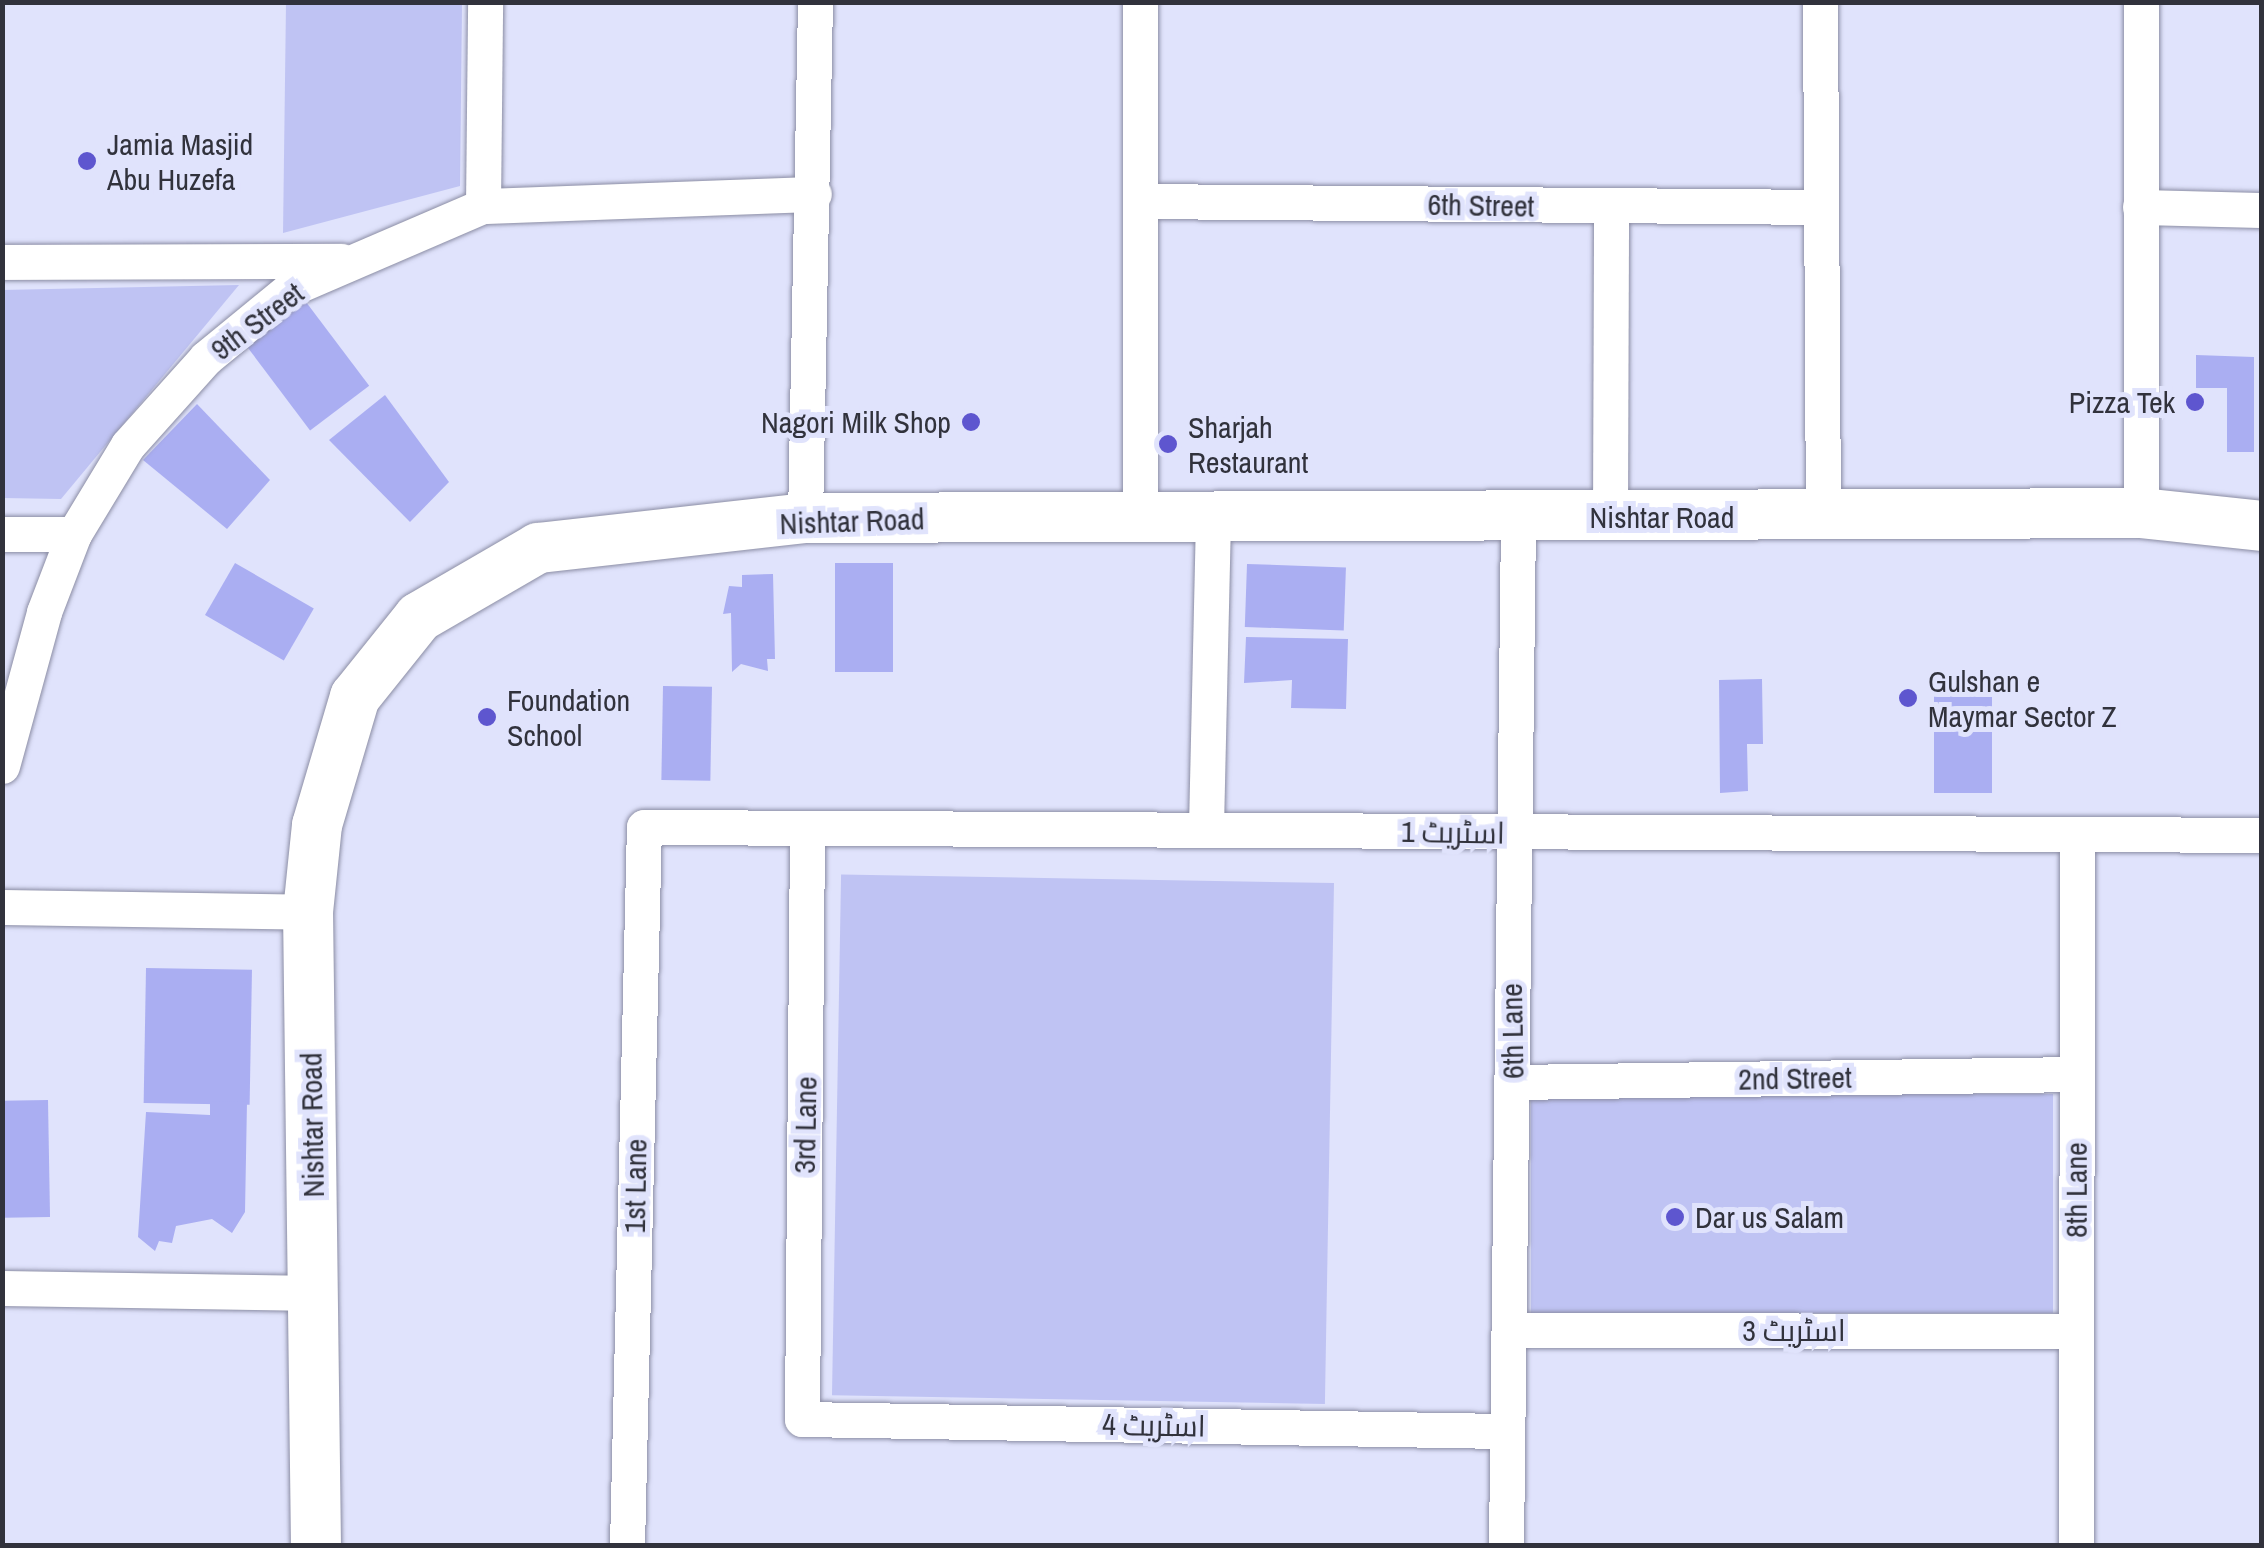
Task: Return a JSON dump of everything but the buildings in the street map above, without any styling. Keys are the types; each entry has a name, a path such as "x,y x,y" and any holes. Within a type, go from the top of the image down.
{"street":[{"path":"483,206 484,2"},
{"path":"805,518 815,2"},
{"path":"1140,2 1140,518"},
{"path":"1820,2 1823,517"},
{"path":"2141,2 2141,514"},
{"name":"9th Street","path":"2,766 44,612 74,534 128,445 206,358 290,289 483,206 814,194"},
{"name":"6th Street","path":"1140,201 1822,208"},
{"path":"1610,517 1611,206"},
{"path":"2140,207 2262,210"},
{"path":"2,262 362,260"},
{"name":"Nishtar Road","path":"316,1546 308,912 317,825 355,697 418,618 538,548 805,518 2141,514 2262,526"},
{"path":"1206,827 1214,518"},
{"name":"6th Lane","path":"1506,1546 1513,1082 1508,834 1518,518"},
{"path":"2,534 74,534"},
{"name":"اسٹریٹ 1","path":"644,828 807,832 1206,827 1508,834 2262,836"},
{"name":"1st Lane","path":"626,1546 644,828"},
{"name":"3rd Lane","path":"802,1418 807,832"},
{"name":"8th Lane","path":"2076,1546 2077,835"},
{"path":"2,908 308,912"},
{"name":"2nd Street","path":"1513,1082 2076,1074"},
{"path":"2,1288 315,1293"},
{"name":"اسٹریٹ 3","path":"1511,1330 2076,1331"},
{"name":"اسٹریٹ 4","path":"802,1418 1507,1431"}],"shaded area":[{"path":"286,3 462,3 460,186 283,233"},
{"path":"239,285 61,499 3,498 2,290"},
{"path":"841,874 1334,883 1325,1404 832,1395"},
{"path":"1531,1094 2053,1094 2053,1313 1531,1313"}],"place":[{"name":"Jamia Masjid Abu Huzefa","path":"87,161"},
{"name":"Pizza Tek","path":"2195,402"},
{"name":"Nagori Milk Shop","path":"971,422"},
{"name":"Sharjah Restaurant","path":"1168,444"},
{"name":"Gulshan e Maymar Sector Z","path":"1908,698"},
{"name":"Foundation School","path":"487,717"},
{"name":"Dar us Salam","path":"1675,1217"}]}
